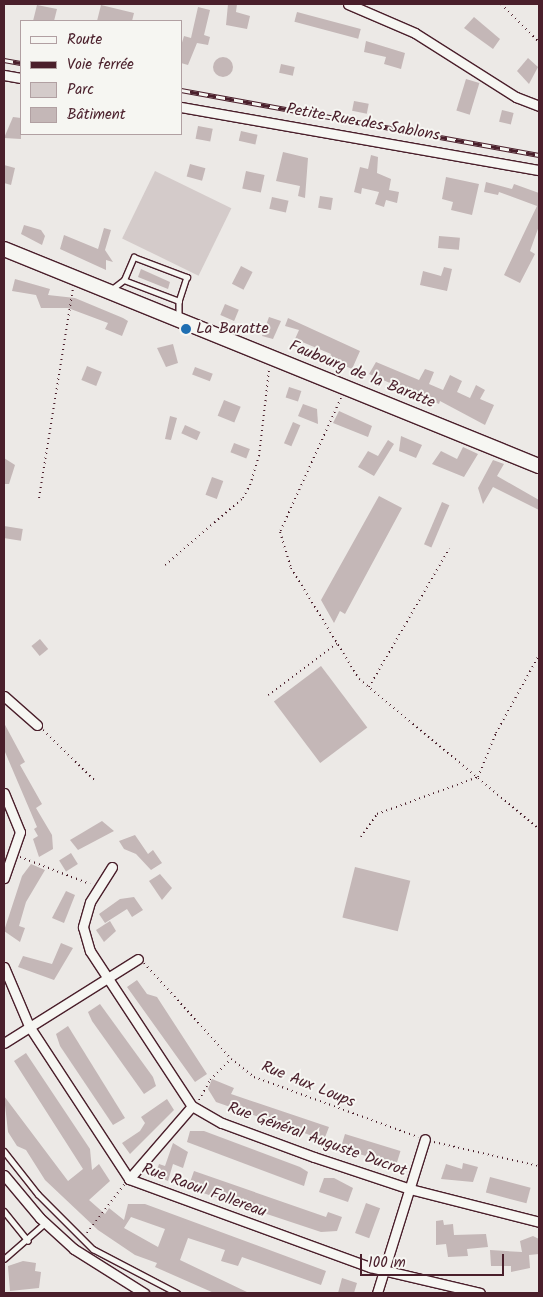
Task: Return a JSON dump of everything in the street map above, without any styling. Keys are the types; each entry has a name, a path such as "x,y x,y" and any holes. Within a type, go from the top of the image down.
{"main road":[{"name":"Faubourg de la Baratte","path":"4,250 539,466"}],"street":[{"path":"348,4 414,34 516,97 539,106"},
{"path":"4,75 20,78"},
{"name":"Petite Rue des Sablons","path":"182,106 539,170"},
{"path":"4,696 37,725"},
{"path":"4,793 20,832 4,878"},
{"name":"Rue Général Auguste Ducrot","path":"112,867 99,888 83,927 105,978 192,1106 222,1123 410,1189 539,1222"},
{"path":"4,1042 138,959"},
{"name":"Rue Raoul Follereau","path":"4,967 29,1026 129,1179 384,1271 480,1293"},
{"path":"129,1179 192,1106"},
{"path":"377,1293 425,1140"},
{"path":"4,1175 45,1223 104,1271 144,1293"}],"lane":[{"path":"107,293 124,280 134,257 187,278 179,301 180,320"},
{"path":"124,280 179,301"},
{"path":"4,1151 83,1239 146,1280 177,1293"},
{"path":"4,1211 28,1241"},
{"path":"4,1259 28,1241 45,1223"}],"path":[{"path":"501,4 539,42"},
{"path":"39,498 74,279"},
{"path":"165,565 243,498 250,485 259,456 272,357"},
{"path":"346,387 280,532 291,568 337,643 369,688 539,829"},
{"path":"369,688 449,549"},
{"path":"268,695 337,643"},
{"path":"361,837 376,814 478,777 496,733 539,655"},
{"path":"37,725 95,781"},
{"path":"13,855 99,888"},
{"name":"Rue Aux Loups","path":"138,959 231,1059 254,1077 285,1091 425,1140 539,1166"},
{"path":"192,1106 231,1059"},
{"path":"83,1239 129,1179"}],"green space":[{"path":"155,171 231,208 199,276 122,238"}],"building":[{"path":"228,4 237,4 236,12 250,16 247,29 226,25"},
{"path":"37,5 57,9 54,20 33,20"},
{"path":"101,5 134,13 132,20 97,20"},
{"path":"198,7 210,10 204,35 210,37 208,45 197,43 188,65 182,63 182,43 184,36 191,38"},
{"path":"297,12 361,29 358,39 294,22"},
{"path":"474,17 500,39 493,49 464,28"},
{"path":"366,41 405,53 401,69 384,64 386,57 364,52"},
{"path":"223,57 230,60 233,67 230,74 223,77 216,74 213,67 216,60"},
{"path":"528,58 538,67 529,84 517,71"},
{"path":"281,64 295,67 293,76 279,73"},
{"path":"466,79 479,83 470,115 456,111"},
{"path":"354,101 369,104 367,114 352,111"},
{"path":"502,110 514,113 511,125 499,122"},
{"path":"13,117 20,118 21,139 4,138"},
{"path":"198,126 213,129 210,142 196,139"},
{"path":"241,131 258,135 255,145 239,141"},
{"path":"283,152 308,158 305,198 298,196 300,186 276,181"},
{"path":"371,155 378,157 377,173 391,179 389,190 399,192 397,203 386,200 384,207 375,204 379,192 362,188 361,194 354,192 360,167 368,169"},
{"path":"190,164 205,168 202,181 187,177"},
{"path":"4,165 15,168 11,185 4,183"},
{"path":"246,171 265,175 261,193 242,189"},
{"path":"446,177 479,184 472,215 451,210 453,202 442,199"},
{"path":"486,182 512,189 514,184 539,193 539,226 530,251 535,254 520,283 504,275 537,206 499,192 498,195 484,192"},
{"path":"320,196 333,198 331,210 318,208"},
{"path":"272,197 289,201 286,213 269,209"},
{"path":"24,225 41,230 45,236 42,245 21,234"},
{"path":"104,228 111,230 105,250 113,262 106,260 106,270 60,249 64,235 98,249"},
{"path":"439,236 460,238 459,250 438,248"},
{"path":"241,266 253,272 244,290 232,284"},
{"path":"444,267 452,269 447,291 420,285 423,271 441,276"},
{"path":"141,269 170,282 168,289 138,277"},
{"path":"15,279 50,289 48,295 75,298 123,318 128,321 122,336 105,329 108,323 68,308 41,308 36,295 12,291"},
{"path":"225,304 239,310 234,321 220,315"},
{"path":"269,317 281,321 273,339 262,336"},
{"path":"288,318 360,351 352,369 329,359 331,354 295,339 299,330 285,326"},
{"path":"173,344 178,363 166,367 157,348"},
{"path":"376,362 419,380 425,369 434,372 429,384 443,390 450,375 462,381 457,392 470,398 476,385 485,390 480,399 494,405 485,425 440,401 439,404 369,374"},
{"path":"87,366 102,372 96,386 81,380"},
{"path":"195,367 213,374 210,381 192,374"},
{"path":"289,387 301,391 298,401 286,397"},
{"path":"224,400 241,407 234,423 218,416"},
{"path":"303,404 317,409 318,424 298,416"},
{"path":"339,411 372,426 368,437 333,423"},
{"path":"170,416 177,418 171,440 165,439"},
{"path":"293,422 300,425 291,446 284,443"},
{"path":"185,425 201,432 197,440 181,433"},
{"path":"401,436 422,445 416,458 399,451"},
{"path":"388,440 394,444 374,476 358,467 368,451 378,456"},
{"path":"234,443 250,449 246,458 230,452"},
{"path":"463,447 478,454 464,477 432,464 441,451 457,459"},
{"path":"4,458 15,465 9,484 4,484"},
{"path":"493,460 504,464 497,476 539,500 539,510 493,487 483,504 478,488"},
{"path":"212,477 223,481 217,499 206,495"},
{"path":"379,496 402,508 345,614 340,611 334,623 321,600"},
{"path":"442,502 449,505 431,547 424,544"},
{"path":"4,526 23,529 21,541 4,538"},
{"path":"40,639 48,649 40,656 31,646"},
{"path":"321,666 367,727 320,763 274,702"},
{"path":"4,723 25,762 20,765 42,804 36,808 52,835 53,849 39,857 33,839 38,836 34,829 37,827 5,752"},
{"path":"102,821 114,831 78,850 70,840"},
{"path":"135,835 148,854 153,850 162,863 151,870 136,854 124,849 119,841"},
{"path":"71,853 78,864 66,871 59,860"},
{"path":"31,864 45,870 26,902 19,926 25,928 20,942 4,931 22,876"},
{"path":"355,867 410,881 398,931 342,917"},
{"path":"160,874 172,888 162,900 149,881"},
{"path":"66,891 75,895 64,923 52,918"},
{"path":"134,897 143,910 132,917 127,909 105,923 99,914 120,899"},
{"path":"110,921 116,931 104,942 96,930"},
{"path":"61,943 73,948 54,980 18,967 23,956 52,964"},
{"path":"137,980 147,994 157,997 207,1074 195,1082 127,987"},
{"path":"100,1004 153,1077 156,1086 144,1094 92,1021 88,1012"},
{"path":"68,1026 125,1118 113,1125 60,1046 56,1034"},
{"path":"26,1053 90,1149 92,1170 99,1164 110,1181 89,1200 105,1214 109,1208 124,1220 128,1204 145,1204 326,1271 321,1285 242,1257 238,1266 221,1261 225,1250 188,1238 180,1260 249,1293 214,1293 155,1267 157,1263 135,1255 98,1230 45,1180 26,1150 17,1146 8,1132 4,1096 68,1181 83,1169 14,1061","holes":["131,1217 165,1229 158,1247 124,1228"]},
{"path":"212,1079 234,1088 231,1094 329,1127 324,1140 216,1102 208,1089"},
{"path":"167,1099 174,1110 130,1154 122,1143 140,1131 145,1123 141,1117"},
{"path":"190,1131 204,1131 300,1167 308,1172 304,1186 187,1142"},
{"path":"345,1134 400,1151 396,1165 341,1148"},
{"path":"173,1143 188,1152 183,1168 173,1164 168,1181 155,1176 159,1164 165,1166"},
{"path":"463,1163 478,1167 473,1182 441,1179 446,1164 462,1169"},
{"path":"194,1171 326,1217 328,1212 342,1217 337,1231 321,1232 200,1192 189,1185"},
{"path":"490,1177 531,1188 526,1203 486,1192"},
{"path":"324,1178 334,1178 353,1188 348,1202 319,1192"},
{"path":"366,1203 380,1208 369,1238 355,1233"},
{"path":"443,1220 444,1225 453,1224 454,1235 486,1234 488,1247 467,1249 468,1256 448,1257 446,1244 436,1245 436,1221"},
{"path":"533,1236 539,1239 539,1254 529,1255 530,1268 511,1272 511,1266 491,1266 490,1250 522,1252 520,1241"},
{"path":"23,1261 36,1263 35,1271 41,1272 39,1288 10,1291 8,1266"},
{"path":"342,1278 357,1283 354,1293 338,1293"}],"railway":[{"path":"4,60 20,63"},
{"path":"182,90 539,155"}],"place":[{"name":"La Baratte","path":"186,329"}]}
